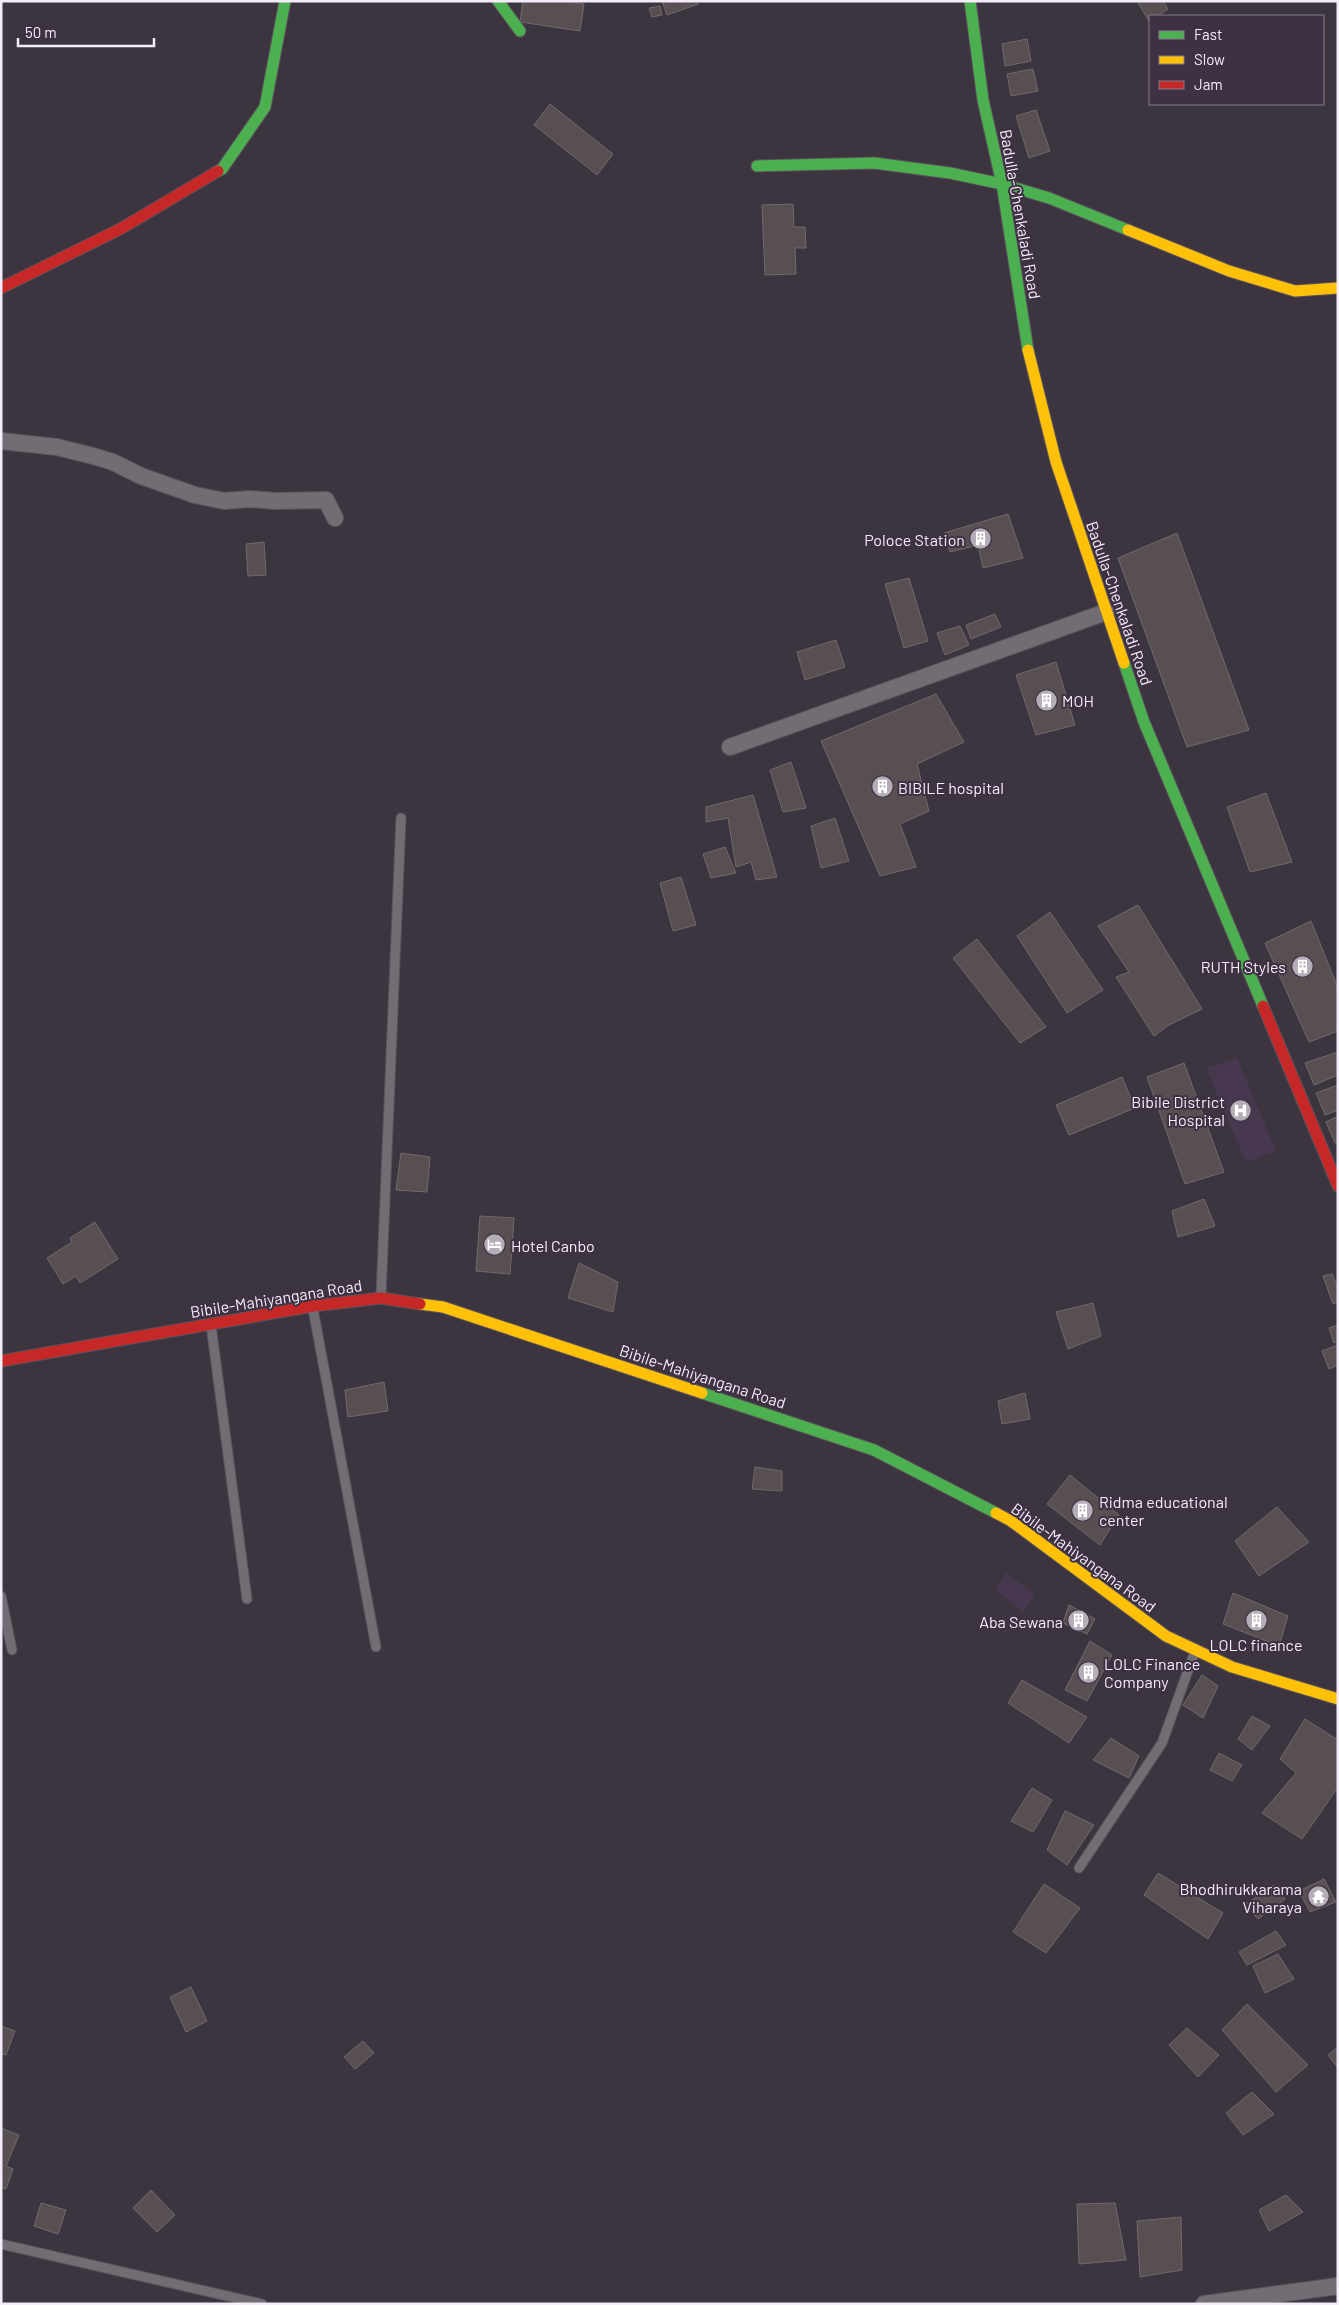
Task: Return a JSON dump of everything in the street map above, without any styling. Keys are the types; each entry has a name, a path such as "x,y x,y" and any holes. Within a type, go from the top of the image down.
{"main road":[{"path":"1,288 122,228 222,169 265,107 286,1"},
{"path":"498,1 520,31"},
{"name":"Badulla-Chenkaladi Road","path":"970,1 983,100 1002,184 1031,366 1056,462 1144,722 1338,1186"},
{"path":"757,166 874,163 950,173 1002,184 1049,198 1229,271 1295,291 1338,288"},
{"name":"Bibile-Mahiyangana Road","path":"1,1361 313,1306 381,1298 443,1307 874,1450 1011,1520 1145,1622 1195,1651 1232,1667 1338,1699"}],"street":[{"path":"1,441 57,447 114,462 141,476 195,495 224,501 250,498 276,501 326,500 335,518"},
{"path":"730,746 1106,612"},
{"path":"1204,2304 1338,2286"}],"lane":[{"path":"381,1298 401,818"},
{"path":"313,1306 376,1647"},
{"path":"211,1325 247,1599"},
{"path":"1,1596 12,1650"},
{"path":"1079,1868 1162,1743 1195,1651"},
{"path":"1,2244 262,2304"}],"shaded area":[{"name":"Bibile District Hospital","path":"1237,1058 1276,1151 1246,1162 1206,1068"},
{"path":"1006,1573 1035,1594 1023,1612 996,1590"}],"building":[{"path":"523,1 566,1 584,4 580,31 520,22"},
{"path":"662,1 697,1 698,4 667,15"},
{"path":"1137,1 1163,1 1168,9 1159,15 1149,15 1149,21"},
{"path":"660,6 662,15 652,17 649,8"},
{"path":"1027,39 1031,61 1005,66 1002,44"},
{"path":"1033,69 1038,91 1011,96 1007,74"},
{"path":"550,104 613,154 597,175 534,125"},
{"path":"1036,110 1050,151 1029,158 1016,116"},
{"path":"793,204 794,227 805,227 806,248 795,248 796,274 765,275 762,205"},
{"name":"Poloce Station","path":"1008,514 1023,558 983,568 978,545 950,552 944,533"},
{"path":"1177,533 1249,730 1187,747 1118,558"},
{"path":"264,542 266,575 248,576 246,544"},
{"path":"909,578 928,641 904,648 885,584"},
{"path":"995,614 1001,627 971,639 966,625"},
{"path":"960,626 969,645 945,655 937,633"},
{"path":"836,640 845,667 805,680 797,652"},
{"name":"MOH","path":"1056,662 1075,725 1036,735 1016,675"},
{"name":"BIBILE hospital","path":"936,694 964,742 917,764 929,811 900,824 916,867 880,876 821,741"},
{"path":"791,762 806,808 783,812 770,770"},
{"path":"1266,793 1292,862 1250,872 1227,807"},
{"path":"753,795 777,877 756,880 751,862 736,867 728,818 706,822 706,807"},
{"path":"835,818 849,861 821,868 811,826"},
{"path":"725,847 736,873 711,878 703,854"},
{"path":"681,877 696,925 673,931 660,883"},
{"path":"1138,905 1202,1009 1169,1025 1154,1036 1116,977 1129,972 1098,926"},
{"path":"1050,912 1103,990 1067,1013 1017,936"},
{"name":"RUTH Styles","path":"1311,921 1338,988 1338,1031 1309,1042 1265,943"},
{"path":"977,939 1046,1027 1020,1043 953,958"},
{"path":"1338,1052 1338,1075 1314,1085 1305,1063"},
{"path":"1184,1063 1224,1172 1185,1184 1147,1077"},
{"path":"1122,1077 1135,1108 1069,1135 1056,1105"},
{"path":"1338,1085 1338,1110 1325,1115 1316,1093"},
{"path":"1338,1116 1338,1142 1335,1143 1326,1122"},
{"path":"401,1153 430,1157 427,1192 396,1190"},
{"path":"1204,1199 1215,1226 1178,1237 1172,1211"},
{"name":"Hotel Canbo","path":"480,1216 514,1218 510,1274 476,1271"},
{"path":"95,1222 118,1259 80,1283 76,1276 63,1284 47,1258 72,1242 70,1238"},
{"path":"579,1263 618,1282 613,1312 568,1298"},
{"path":"1332,1274 1338,1288 1338,1302 1333,1304 1323,1276"},
{"path":"1093,1303 1101,1336 1068,1349 1056,1312"},
{"path":"1338,1325 1338,1341 1334,1343 1329,1328"},
{"path":"1338,1345 1338,1365 1329,1369 1322,1351"},
{"path":"384,1382 388,1411 348,1417 345,1390"},
{"path":"1025,1393 1030,1419 1002,1424 998,1401"},
{"path":"755,1467 782,1471 782,1491 752,1489"},
{"name":"Ridma educational center","path":"1070,1475 1119,1515 1100,1545 1047,1504"},
{"path":"1277,1507 1309,1542 1259,1576 1235,1541"},
{"name":"LOLC finance","path":"1233,1593 1288,1616 1279,1646 1223,1624"},
{"name":"Aba Sewana","path":"1069,1605 1095,1619 1087,1634 1063,1623"},
{"name":"LOLC Finance Company","path":"1090,1641 1112,1655 1087,1701 1065,1690"},
{"path":"1202,1675 1218,1686 1203,1718 1183,1705"},
{"path":"1022,1680 1087,1717 1069,1743 1008,1703"},
{"path":"1252,1716 1270,1726 1252,1750 1238,1739"},
{"path":"1305,1719 1338,1740 1338,1787 1302,1839 1262,1813 1296,1773 1280,1759"},
{"path":"1111,1738 1139,1756 1129,1778 1093,1760"},
{"path":"1219,1753 1242,1765 1232,1781 1210,1770"},
{"path":"1032,1788 1052,1800 1033,1832 1011,1821"},
{"path":"1065,1811 1094,1825 1067,1865 1047,1850"},
{"path":"1158,1873 1223,1913 1208,1939 1144,1895"},
{"name":"Bhodhirukkarama Viharaya","path":"1324,1879 1336,1902 1310,1912 1299,1891"},
{"path":"1044,1884 1080,1908 1046,1953 1013,1932"},
{"path":"1273,1885 1285,1899 1258,1919 1245,1905"},
{"path":"1276,1931 1286,1945 1247,1965 1239,1952"},
{"path":"1278,1954 1294,1979 1265,1993 1253,1966"},
{"path":"191,1987 207,2021 186,2032 170,1997"},
{"path":"1247,2004 1308,2065 1276,2092 1222,2030"},
{"path":"1,2026 15,2031 6,2055 1,2054"},
{"path":"1187,2028 1219,2055 1198,2077 1169,2045"},
{"path":"363,2041 374,2053 355,2069 344,2057"},
{"path":"1338,2047 1338,2068 1328,2055"},
{"path":"1252,2092 1274,2114 1243,2135 1226,2113"},
{"path":"1,2128 19,2135 6,2166 13,2169 6,2189 1,2187"},
{"path":"151,2190 175,2215 157,2232 133,2208"},
{"path":"1286,2195 1303,2212 1269,2231 1259,2210"},
{"path":"41,2203 66,2210 58,2234 34,2226"},
{"path":"1115,2203 1126,2260 1079,2264 1077,2204"},
{"path":"1181,2217 1182,2270 1140,2277 1137,2221"}],"traffic: fast":[{"path":"218,171 222,169 265,107 285,1"},
{"path":"498,1 520,31"},
{"path":"970,1 983,100 1002,184 1028,350"},
{"path":"757,166 874,163 950,173 1002,184 1049,198 1128,230"},
{"path":"1124,663 1144,722 1263,1006"},
{"path":"702,1393 874,1450 996,1513"}],"traffic: slow":[{"path":"1128,230 1229,271 1295,291 1338,288"},
{"path":"1028,350 1056,462 1124,663"},
{"path":"420,1304 443,1307 702,1393"},
{"path":"996,1513 1011,1521 1166,1636 1232,1667 1338,1699"}],"traffic: jam":[{"path":"1,288 122,228 218,171"},
{"path":"1263,1006 1338,1186"},
{"path":"1,1361 313,1306 381,1298 420,1304"}],"place":[{"name":"Poloce Station","path":"981,539"},
{"name":"MOH","path":"1046,700"},
{"name":"BIBILE hospital","path":"882,787"},
{"name":"RUTH Styles","path":"1302,966"},
{"name":"Bibile District Hospital","path":"1241,1110"},
{"name":"Hotel Canbo","path":"495,1245"},
{"name":"Ridma educational center","path":"1083,1510"},
{"name":"LOLC finance","path":"1256,1620"},
{"name":"Aba Sewana","path":"1079,1621"},
{"name":"LOLC Finance Company","path":"1088,1672"},
{"name":"Bhodhirukkarama Viharaya","path":"1318,1897"}]}
